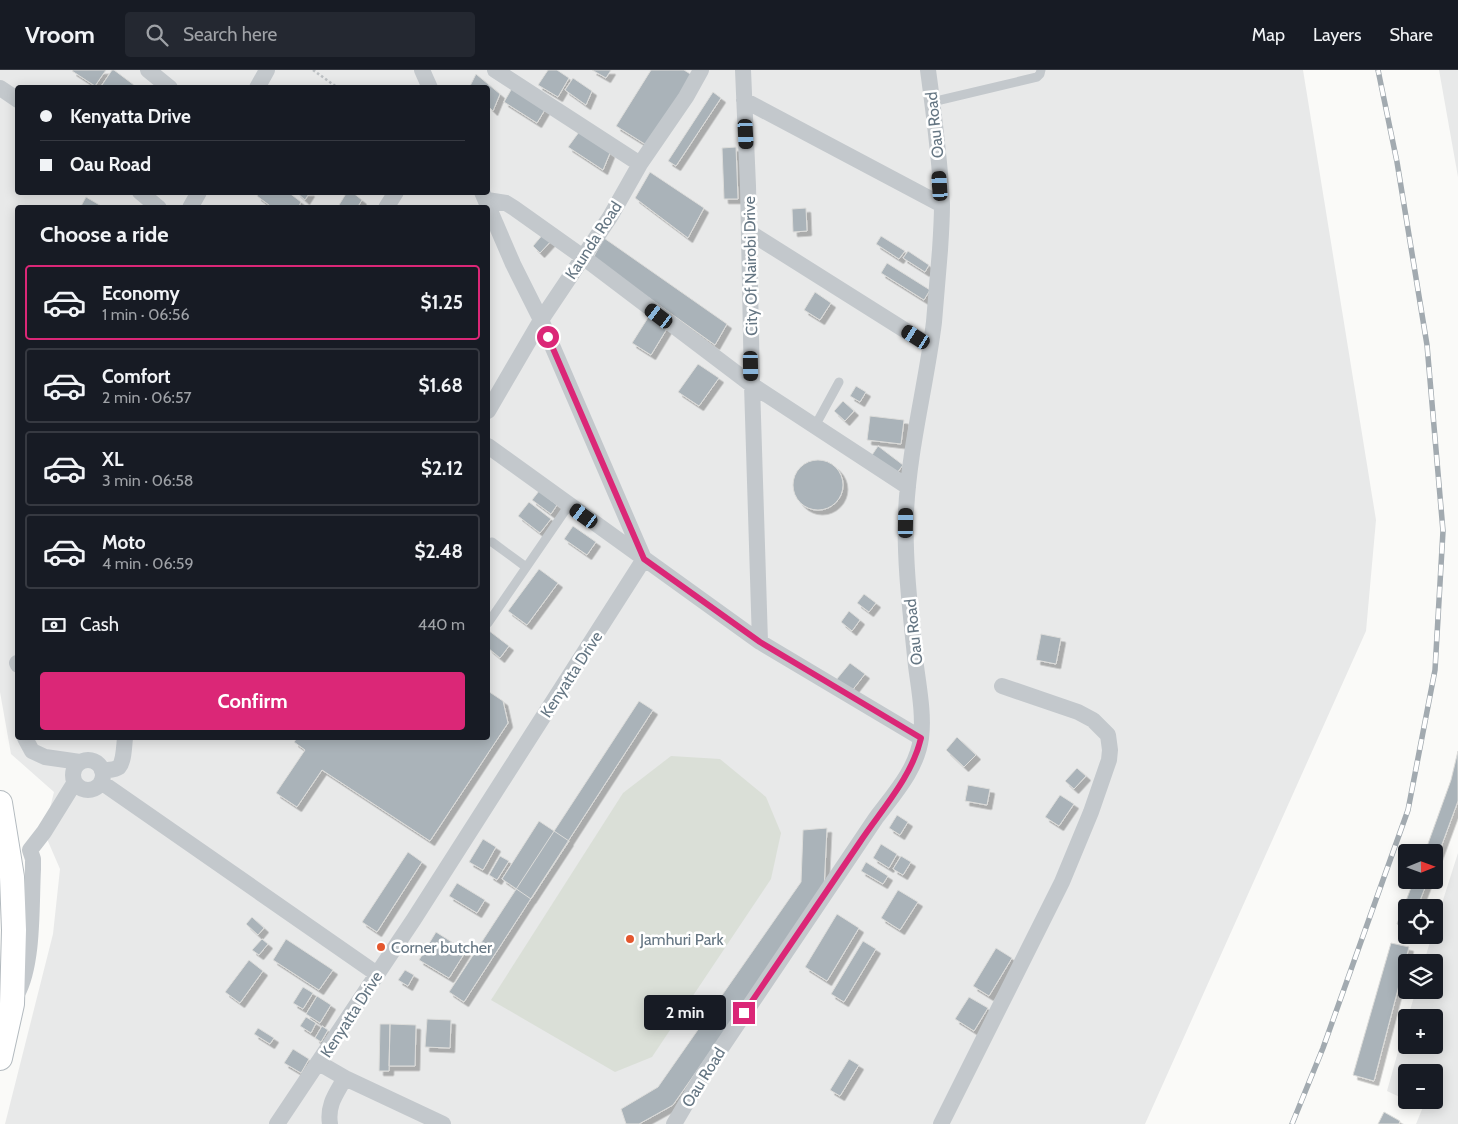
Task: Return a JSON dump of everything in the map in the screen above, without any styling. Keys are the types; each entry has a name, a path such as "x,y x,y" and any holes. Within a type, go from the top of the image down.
{"street":[{"path":"148,70 166,85"},
{"path":"259,85 267,70"},
{"path":"422,70 429,85"},
{"path":"495,70 640,164"},
{"name":"Kaunda Road","path":"490,408 541,320 610,217 640,164 686,97 701,70"},
{"name":"City Of Nairobi Drive","path":"743,70 760,642"},
{"name":"Oau Road","path":"674,1124 701,1078 904,779 915,760 921,738 921,711 906,563 906,511 937,291 942,205 928,70"},
{"path":"0,88 15,98"},
{"path":"744,100 942,205"},
{"path":"144,195 155,205"},
{"path":"484,196 506,203 514,208 583,257 752,385 908,487"},
{"path":"490,210 513,264 541,320 644,559"},
{"path":"749,232 930,346"},
{"path":"490,447 760,642 921,738"},
{"name":"Kenyatta Drive","path":"277,1124 414,919 644,559"},
{"path":"940,1124 1062,882 1091,812 1109,760 1108,734 1093,720 1078,712 1002,686"},
{"path":"26,740 32,751 45,757 95,762 101,767 101,776 96,788 88,790 81,788 75,782 73,775 75,767 80,762"},
{"path":"101,776 119,766 126,740"},
{"path":"101,776 378,974"},
{"path":"19,850 44,832 75,782"},
{"path":"0,803 19,850 12,876 14,915 12,1004 0,1058"},
{"path":"319,1063 345,1078 444,1124"},
{"path":"330,1124 328,1114 330,1104 345,1078"}],"lane":[{"path":"932,102 1037,77 1042,70"},
{"path":"815,426 839,382"},
{"path":"490,619 569,505"},
{"path":"492,542 526,567"}],"path":[{"path":"313,70 334,85"}],"shaded area":[{"path":"0,70 1303,70 1376,520 1366,631 1145,1124 5,1124 53,934 60,869 44,832 54,792 11,754 0,692"},
{"path":"1439,70 1458,70 1458,177"},
{"name":"Jamhuri Park","path":"671,756 720,759 766,797 781,833 771,879 652,1057 615,1072 491,1000 623,793"},
{"path":"1458,853 1458,1124 1416,1124 1422,1109 1443,1109 1443,1064 1398,1064 1398,1096 1387,1091 1398,1052 1398,1054 1443,1054 1443,1009 1410,1009 1413,999 1443,999 1443,954 1426,954 1429,944 1443,944 1443,900"}],"building":[{"path":"73,70 106,70 96,85"},
{"path":"112,70 114,70 134,85 102,85"},
{"path":"548,70 557,70 569,78 558,97 538,85"},
{"path":"592,70 611,70 606,78"},
{"path":"651,70 684,70 692,75 648,146 616,126"},
{"path":"476,74 489,85 470,85"},
{"path":"573,78 592,91 586,105 565,90"},
{"path":"515,83 549,103 537,123 504,102"},
{"path":"490,86 500,94 493,111 490,108"},
{"path":"713,92 721,98 676,166 668,161"},
{"path":"579,132 610,153 603,170 568,147"},
{"path":"736,147 738,199 724,199 722,148"},
{"path":"650,172 704,208 688,238 635,198"},
{"path":"292,195 301,202 300,205 269,205 257,196"},
{"path":"299,195 308,195 305,200"},
{"path":"345,195 356,195 362,200 359,205 339,205"},
{"path":"86,197 100,205 82,205"},
{"path":"806,208 807,231 793,232 792,209"},
{"path":"544,233 552,240 540,253 533,246"},
{"path":"881,236 905,251 899,259 876,244"},
{"path":"604,238 727,324 715,345 593,258"},
{"path":"908,251 929,265 925,272 903,258"},
{"path":"887,263 930,290 924,300 881,273"},
{"path":"815,292 831,303 820,320 804,310"},
{"path":"649,316 668,327 651,355 632,343"},
{"path":"698,364 719,378 699,406 678,392"},
{"path":"856,386 866,392 860,402 850,396"},
{"path":"843,401 854,411 845,421 834,411"},
{"path":"870,416 904,420 901,444 867,440"},
{"path":"878,446 903,465 897,473 872,455"},
{"path":"813,460 823,460 836,467 843,480 843,490 836,503 823,510 813,510 804,506 797,499 793,490 793,480 797,471 804,464"},
{"path":"539,491 557,505 551,514 532,500"},
{"path":"529,502 551,519 540,533 518,516"},
{"path":"573,526 596,542 587,555 564,539"},
{"path":"539,569 558,583 527,625 508,611"},
{"path":"864,594 876,603 869,612 857,603"},
{"path":"849,611 860,620 852,631 841,622"},
{"path":"490,632 509,646 500,658 490,650"},
{"path":"1041,634 1061,638 1056,664 1036,660"},
{"path":"850,663 865,674 851,692 836,680"},
{"path":"490,692 503,701 508,723 430,841 322,770 297,807 276,793 305,750 294,742 296,740 490,740"},
{"path":"639,701 653,710 464,1002 449,992"},
{"path":"957,737 976,755 964,767 946,750"},
{"path":"1458,751 1458,801 1442,844 1428,844 1451,780"},
{"path":"1077,768 1086,776 1074,789 1065,781"},
{"path":"968,785 990,789 987,805 965,801"},
{"path":"1060,795 1074,804 1059,826 1045,817"},
{"path":"897,815 908,822 900,835 889,828"},
{"path":"539,821 569,841 531,899 502,879"},
{"path":"827,828 824,889 673,1105 639,1124 626,1124 621,1109 658,1087 801,882 803,830"},
{"path":"483,839 496,847 483,870 469,862"},
{"path":"881,844 897,854 889,868 873,858"},
{"path":"408,852 422,862 377,932 362,922"},
{"path":"500,856 509,861 497,880 489,875"},
{"path":"901,856 911,862 903,875 893,869"},
{"path":"866,862 888,876 883,884 861,871"},
{"path":"457,883 485,900 477,913 449,896"},
{"path":"1411,889 1424,889 1421,899 1407,899"},
{"path":"898,890 918,902 900,930 881,918"},
{"path":"837,914 859,928 827,981 805,967"},
{"path":"252,917 264,928 258,935 246,924"},
{"path":"436,932 466,951 449,978 419,960"},
{"path":"262,939 268,944 259,955 252,950"},
{"path":"286,939 333,970 319,990 273,960"},
{"path":"863,941 876,949 844,1002 831,994"},
{"path":"1391,943 1409,947 1407,954 1398,954 1398,989 1374,1081 1353,1075"},
{"path":"996,948 1012,958 989,996 973,986"},
{"path":"249,960 263,971 240,1003 225,992"},
{"path":"405,970 414,975 408,986 398,980"},
{"path":"303,987 313,993 303,1009 293,1003"},
{"path":"317,996 331,1005 320,1023 306,1014"},
{"path":"969,997 988,1008 974,1031 955,1019"},
{"path":"306,1017 316,1023 311,1033 300,1026"},
{"path":"427,1019 451,1020 450,1048 425,1047"},
{"path":"380,1024 390,1024 389,1071 379,1071"},
{"path":"390,1024 416,1025 415,1066 389,1066"},
{"path":"322,1026 328,1030 321,1042 315,1038"},
{"path":"258,1028 274,1038 270,1044 254,1034"},
{"path":"293,1049 309,1059 301,1073 284,1063"},
{"path":"849,1059 859,1065 840,1096 830,1090"},
{"path":"1384,1112 1400,1121 1399,1124 1378,1124"}],"railway":[{"path":"1292,1124 1323,1048 1408,810 1435,670 1443,531 1427,345 1397,162 1378,70"}],"place":[{"name":"Jamhuri Park","path":"630,939"},
{"name":"Corner butcher","path":"381,947"}],"route":[{"path":"548,337 644,559 760,642 921,738 915,760 904,779 744,1013"}]}
